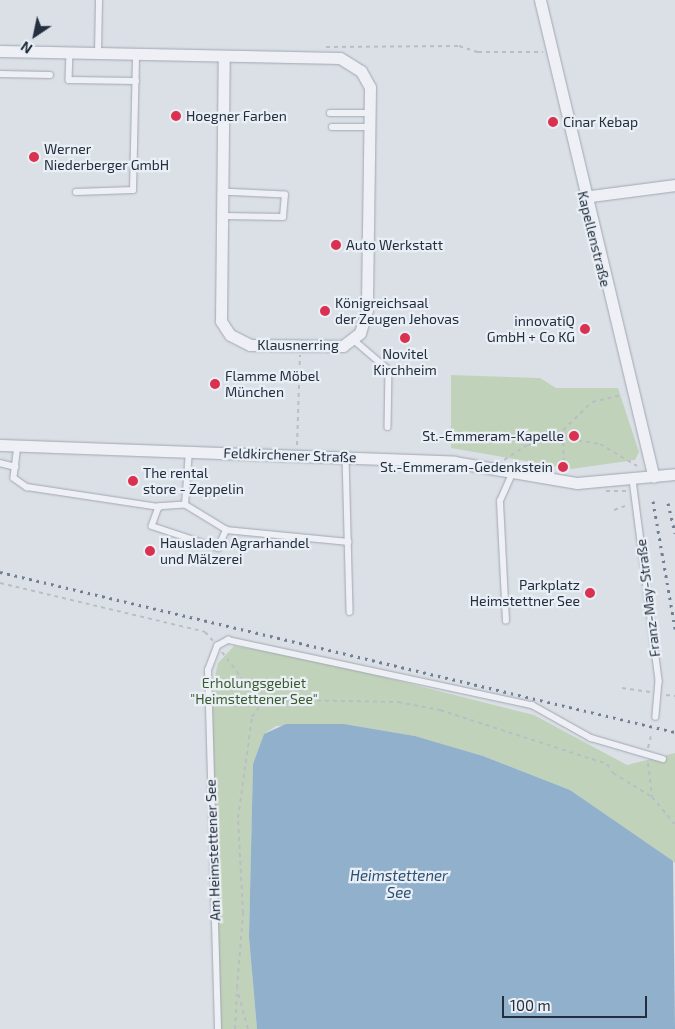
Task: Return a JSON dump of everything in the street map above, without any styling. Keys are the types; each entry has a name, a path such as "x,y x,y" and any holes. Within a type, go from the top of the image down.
{"street":[{"name":"Kapellenstraße","path":"540,0 583,197 654,477"},
{"name":"Klausnerring","path":"0,51 340,58 361,71 370,87 367,310 354,340 344,346 250,345 230,335 221,322 224,56"},
{"path":"583,197 675,185"},
{"name":"Feldkirchener Straße","path":"0,445 454,462 512,474 577,484 633,480 675,474"}],"lane":[{"path":"98,53 99,0"},
{"path":"70,52 69,80 136,81"},
{"path":"76,192 133,190 136,54"},
{"path":"0,74 50,75"},
{"path":"330,113 370,113"},
{"path":"332,127 369,127"},
{"path":"222,192 285,194 284,217 222,216"},
{"path":"354,340 389,370 388,427"},
{"path":"18,445 14,478 27,487 159,507 185,505 226,530 348,542"},
{"path":"185,505 189,451"},
{"path":"346,457 350,612"},
{"path":"0,463 16,467"},
{"path":"506,622 500,501 512,474"},
{"name":"Franz-May-Straße","path":"633,480 657,693 656,717"},
{"path":"159,507 152,526 218,548 226,530"},
{"path":"217,646 228,640 532,705 592,738 663,759"},
{"name":"Am Heimstettener See","path":"217,646 208,670 218,1029"}],"path":[{"path":"326,58 325,45 550,52"},
{"path":"297,455 300,346"},
{"path":"565,472 561,437 578,412 592,402 633,393"},
{"path":"500,463 527,445 569,436"},
{"path":"561,437 600,444 637,466"},
{"path":"614,510 636,501"},
{"path":"0,583 205,632 261,704"},
{"path":"622,688 675,696"},
{"path":"235,1029 243,913 238,818 252,717 261,704 293,700 398,702 440,710 607,764 613,773 652,797 675,824"},
{"path":"652,732 647,753 652,797"},
{"path":"238,988 248,1029"}],"green space":[{"path":"451,375 540,378 556,388 618,388 639,452 635,460 571,469 451,448"},
{"name":"Erholungsgebiet \"Heimstettener See\"","path":"234,646 316,660 534,715 627,765 675,753 675,863 570,790 483,756 415,736 344,724 276,726 264,734 253,764 249,937 257,1029 220,1029 212,690 218,663"}],"water":[{"name":"Heimstettener See","path":"286,724 344,724 415,736 483,756 570,790 673,861 675,1029 257,1029 249,937 253,764 264,734"}],"railway":[{"path":"653,501 675,629"},
{"path":"668,503 675,533"},
{"path":"0,572 675,732"}],"place":[{"name":"Hoegner Farben","path":"176,116"},
{"name":"Cinar Kebap","path":"553,122"},
{"name":"Werner Niederberger GmbH","path":"34,157"},
{"name":"Auto Werkstatt","path":"336,245"},
{"name":"Königreichsaal der Zeugen Jehovas","path":"325,311"},
{"name":"innovatiQ GmbH + Co KG","path":"585,329"},
{"name":"Novitel Kirchheim","path":"405,338"},
{"name":"Flamme Möbel München","path":"215,384"},
{"name":"St.-Emmeram-Kapelle","path":"574,436"},
{"name":"St.-Emmeram-Gedenkstein","path":"563,467"},
{"name":"The rental store - Zeppelin","path":"133,481"},
{"name":"Hausladen Agrarhandel und Mälzerei","path":"150,551"},
{"name":"Parkplatz Heimstettner See","path":"590,593"}]}
